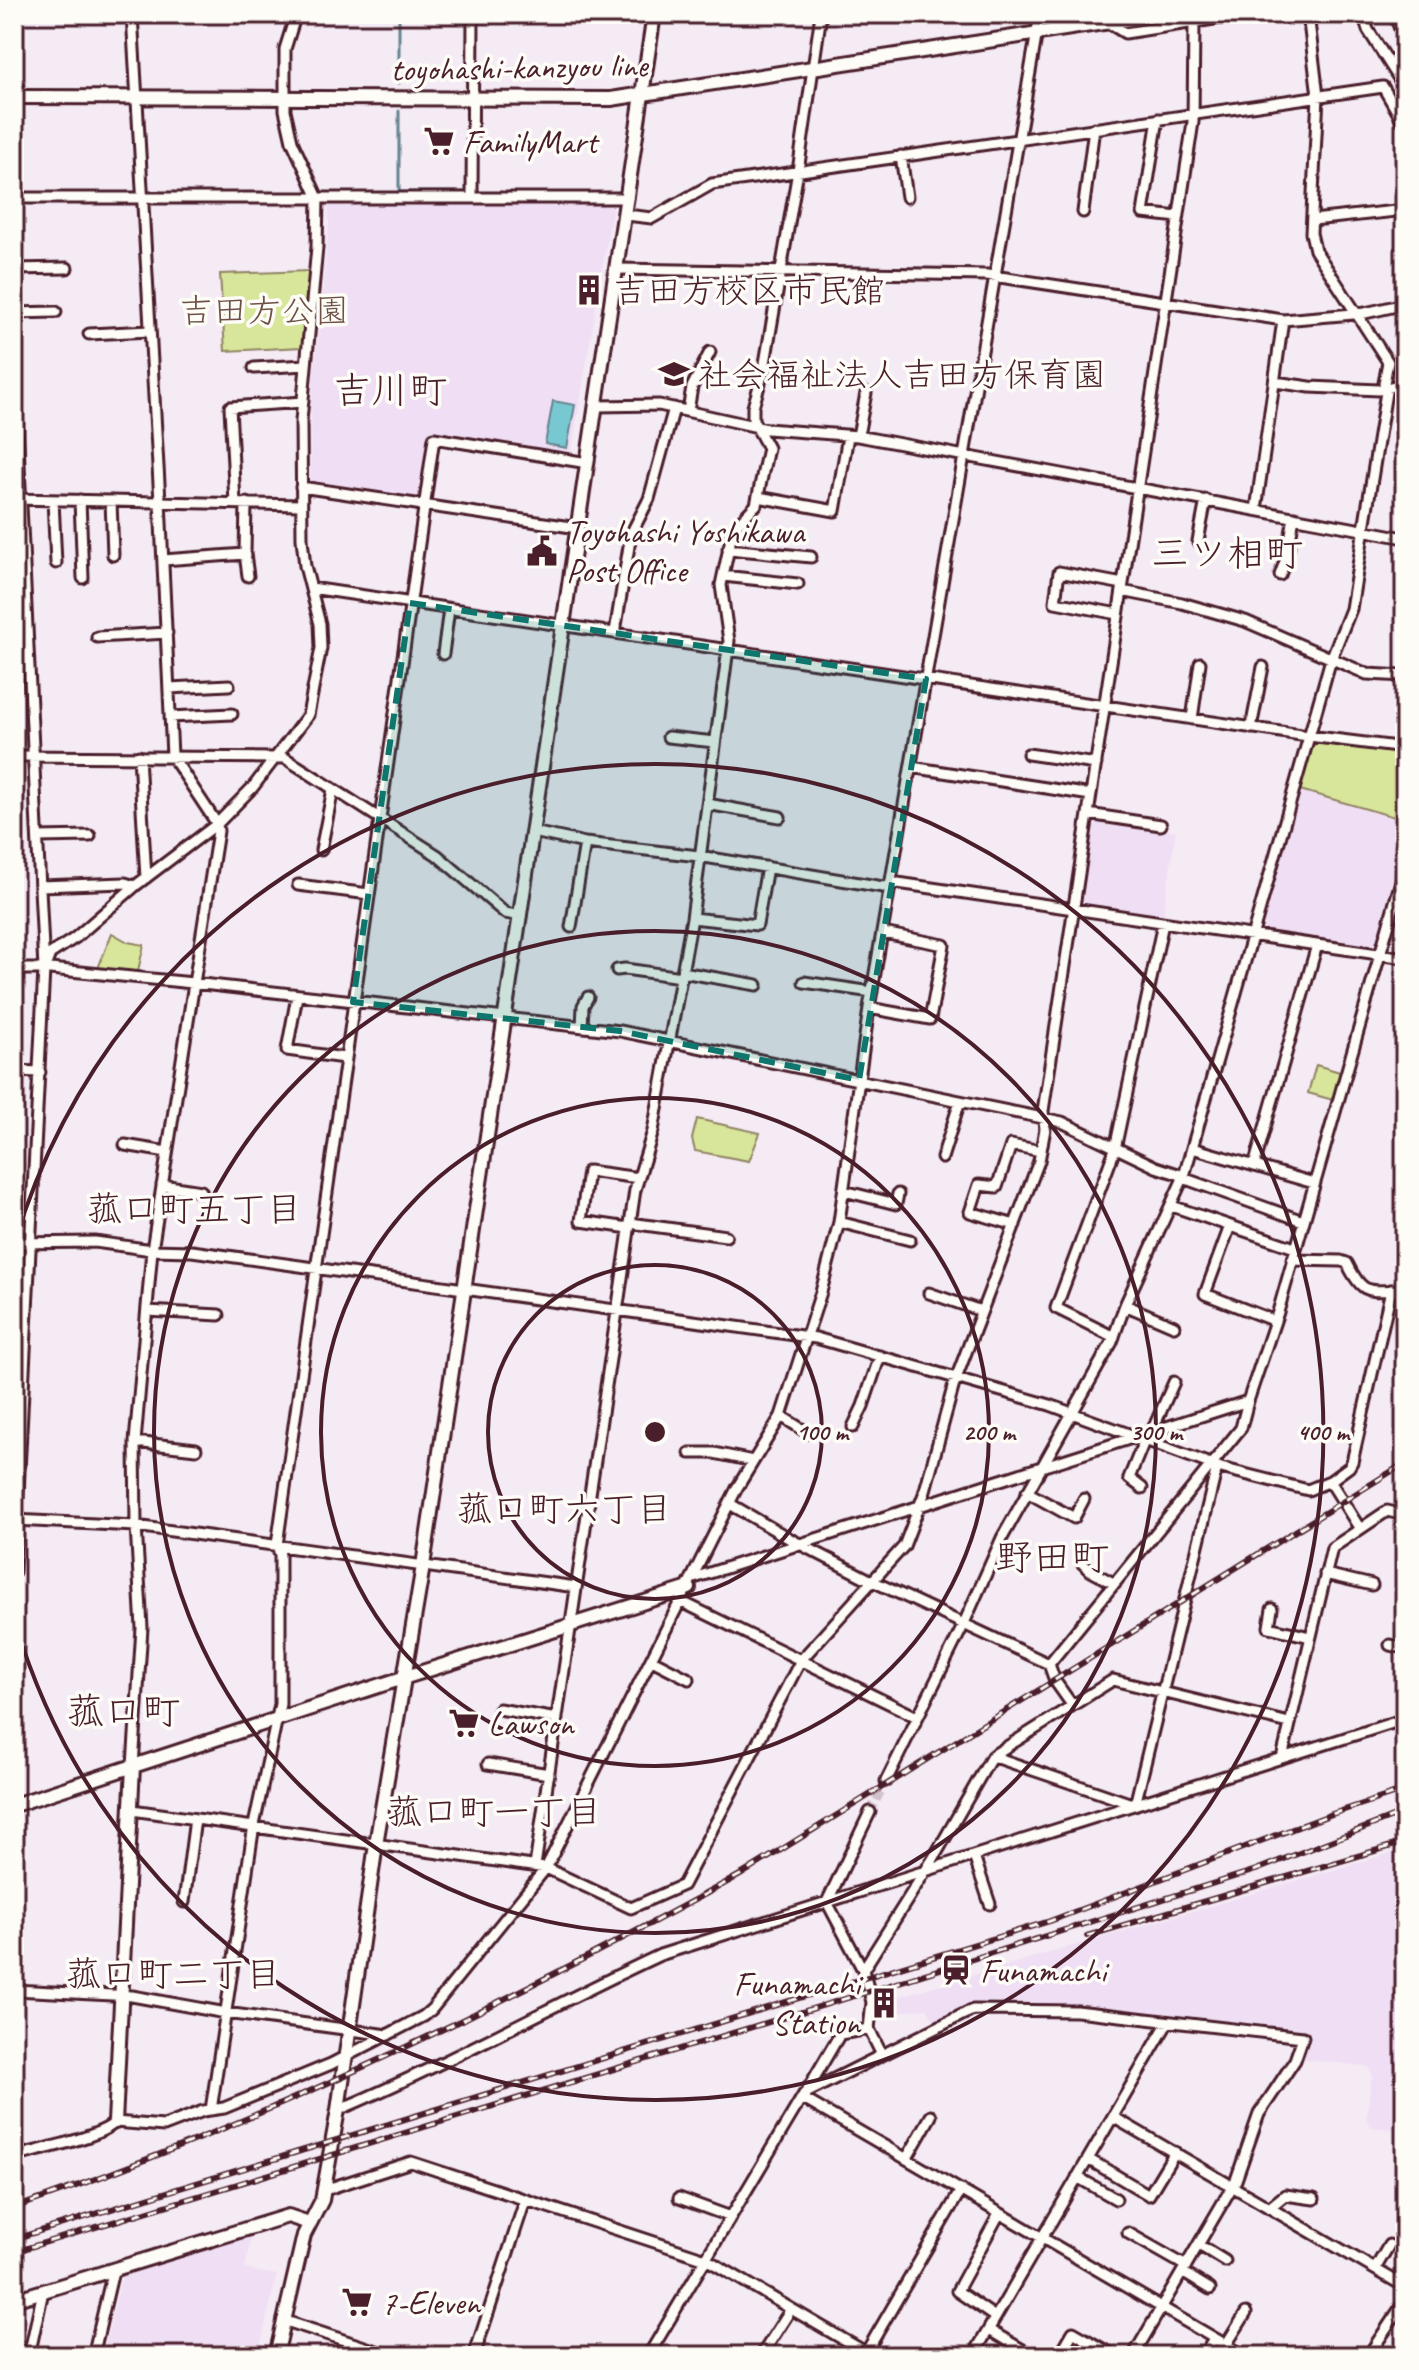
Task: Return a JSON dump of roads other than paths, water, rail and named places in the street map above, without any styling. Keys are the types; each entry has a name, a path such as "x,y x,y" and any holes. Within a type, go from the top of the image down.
{"street":[{"path":"14,2157 73,2140 110,2127 115,2122 142,1628 135,1442 152,1250 218,831 217,824 172,756 132,14"},
{"path":"44,969 50,954 75,938 135,886 217,824 277,757 308,715 320,663 320,624 302,539 301,487 303,402 317,247 318,198 292,141 286,117 285,49 296,14"},
{"path":"472,198 473,14"},
{"path":"276,2356 309,2223 324,2190 338,2110 376,1844 406,1677 521,916 654,14"},
{"path":"535,1866 630,1226 671,1042 692,918 728,650 723,576 733,529 756,505 768,448 753,420 753,407 764,369 821,14"},
{"path":"115,2122 164,2126 224,2108 346,2056 424,2016 441,2001 546,1868 730,1504 781,1416 830,1264 839,1222 869,1008 1040,14"},
{"name":"toyohashi-kanzyou line","path":"14,97 611,99 1076,29 1102,18 1162,14"},
{"path":"1102,18 1125,33 1227,17 1241,19 1273,14"},
{"path":"886,1781 992,1559 1114,1337 1125,1305 1184,1177 1254,937 1308,735 1331,659 1351,609 1388,362 1315,250 1311,233 1318,96 1308,14"},
{"path":"1363,14 1368,30 1405,88"},
{"path":"1394,14 1405,41"},
{"path":"132,1810 546,1868 631,1908 683,1885 801,1660 904,1546 920,1505 956,1378 1041,1151 1088,814 1194,113 1194,23"},
{"path":"626,215 652,218 712,184 1383,87 1405,125"},
{"path":"1158,119 1143,213 1178,217"},
{"path":"1083,212 1094,128"},
{"path":"901,156 907,197"},
{"path":"14,198 628,198"},
{"path":"1313,220 1405,210"},
{"path":"14,269 67,268"},
{"path":"616,269 994,276 1283,320 1355,313 1405,304"},
{"path":"14,313 56,312"},
{"path":"1256,510 1283,320"},
{"path":"89,334 150,331"},
{"path":"688,411 692,387 710,352"},
{"path":"14,365 18,499 44,969 14,1572"},
{"path":"254,368 306,365"},
{"path":"1275,382 1323,388 1379,390 1405,387"},
{"path":"758,497 835,511 866,393"},
{"path":"248,576 230,407 303,402"},
{"path":"597,406 659,405 757,427 853,436 1405,538"},
{"path":"615,632 631,534 649,499 674,408"},
{"path":"211,2110 254,1825 278,1719 280,1555 277,1545 434,438 588,463"},
{"path":"301,487 578,528"},
{"path":"18,499 301,505"},
{"path":"53,500 56,563"},
{"path":"80,500 83,578"},
{"path":"1198,541 1206,500"},
{"path":"111,501 113,555"},
{"path":"1280,575 1294,517"},
{"path":"728,549 811,557"},
{"path":"163,560 245,554"},
{"path":"1118,614 1055,602 1059,572 1245,621 1367,674 1405,676"},
{"path":"723,576 798,584"},
{"path":"311,588 1251,728 1405,748"},
{"path":"443,654 449,609"},
{"path":"97,637 167,633"},
{"path":"1192,719 1200,663"},
{"path":"1251,728 1263,667"},
{"path":"169,688 229,685"},
{"path":"170,717 232,714"},
{"path":"668,737 715,742"},
{"path":"1028,754 1096,764"},
{"path":"14,756 285,758 456,869 505,913 521,916"},
{"path":"139,756 146,878"},
{"path":"911,767 1091,795"},
{"path":"321,850 333,789"},
{"path":"707,804 780,817"},
{"path":"1088,814 1161,825"},
{"path":"533,832 585,843 699,856 883,887 891,883 1405,958"},
{"path":"38,837 90,836"},
{"path":"571,927 585,843"},
{"path":"692,918 757,925 767,867"},
{"path":"1049,1664 1214,1466 1241,1428 1275,1321 1405,867"},
{"path":"40,886 125,883 135,886"},
{"path":"298,885 369,894"},
{"path":"1114,1337 1056,1308 1115,1149 1163,923"},
{"path":"869,1008 930,1019 939,974 944,945 883,933"},
{"path":"1254,1166 1317,945"},
{"path":"14,969 193,983 620,1031 1062,1122 1156,1167 1303,1221"},
{"path":"617,970 681,974 757,985"},
{"path":"804,982 872,992"},
{"path":"297,996 287,1050 344,1058"},
{"path":"582,1027 583,1006 588,997"},
{"path":"14,1071 40,1072"},
{"path":"942,1158 960,1101"},
{"path":"125,1145 167,1152"},
{"path":"1015,1225 970,1212 979,1185 997,1187 1011,1145 1041,1151"},
{"path":"1192,1148 1314,1183"},
{"path":"639,1178 588,1171 581,1221 726,1236"},
{"path":"162,1185 201,1191"},
{"path":"844,1191 896,1204 898,1194"},
{"path":"1172,1206 1295,1248"},
{"path":"839,1222 910,1240"},
{"path":"1230,1226 1205,1294 1275,1321"},
{"path":"14,1243 111,1243 152,1250 192,1251 807,1337 1072,1411 1145,1435 1214,1466 1308,1490 1330,1481 1352,1462 1391,1290"},
{"path":"1292,1260 1341,1261 1347,1263 1361,1287 1405,1290"},
{"path":"929,1293 981,1311"},
{"path":"1125,1305 1174,1326"},
{"path":"147,1311 219,1315"},
{"path":"853,1427 880,1356"},
{"path":"1142,1488 1129,1478 1145,1435 1174,1382"},
{"path":"14,1805 572,1625 800,1544 1248,1401"},
{"path":"781,1416 808,1433"},
{"path":"135,1442 196,1449"},
{"path":"690,1453 714,1453 753,1461"},
{"path":"1135,1805 1214,1466"},
{"path":"1330,1481 1360,1529"},
{"path":"1027,1492 1074,1518 1084,1499"},
{"path":"730,1504 874,1582 1049,1664 1055,1681 1072,1705"},
{"path":"1282,1758 1332,1548 1387,1511 1405,1515"},
{"path":"15,1520 136,1526 576,1587"},
{"path":"1082,1563 1115,1584"},
{"path":"1325,1574 1372,1585"},
{"path":"682,1602 917,1717"},
{"path":"1272,1609 1269,1627 1310,1637"},
{"path":"1390,1645 1405,1648"},
{"path":"652,1660 689,1679"},
{"path":"863,1970 927,1871 992,1756 1113,1680 1289,1723"},
{"path":"499,1709 557,1719"},
{"path":"338,2110 429,2069 660,1955 1405,1719"},
{"path":"992,1756 1135,1805"},
{"path":"488,1764 549,1774"},
{"path":"827,1902 870,1812"},
{"path":"184,1902 195,1819"},
{"path":"974,1856 990,1904"},
{"path":"827,1902 863,1970 872,2002 869,2029 882,2055"},
{"path":"14,1990 122,1995 388,2035"},
{"path":"803,2096 973,2010 1077,2011 1303,2037 1295,2060 1259,2114 1232,2187 1133,2356"},
{"path":"973,2356 1168,2022"},
{"path":"648,2356 840,2034 869,2029"},
{"path":"803,2096 1245,2356"},
{"path":"907,2158 931,2116"},
{"path":"1113,2117 1397,2282"},
{"path":"1088,2159 1149,2195 1175,2152"},
{"path":"324,2190 411,2162 706,2259 867,2355 961,2190"},
{"path":"1077,2177 1116,2199"},
{"path":"1269,2208 1285,2195 1314,2199"},
{"path":"679,2198 731,2217"},
{"path":"474,2356 525,2201"},
{"path":"995,2317 957,2291 999,2214"},
{"path":"14,2300 288,2216 309,2223"},
{"path":"1128,2233 1210,2289"},
{"path":"1199,2245 1225,2261"},
{"path":"1375,2269 1389,2245"},
{"path":"93,2356 113,2271"},
{"path":"29,2356 43,2291"},
{"path":"1368,2356 1405,2301"},
{"path":"761,2356 791,2309"},
{"path":"1226,2345 1246,2313"},
{"path":"283,2320 392,2356"},
{"path":"989,2330 1033,2356"},
{"path":"1059,2356 1073,2332 1115,2356"},
{"path":"1204,2356 1214,2339"}],"water":[{"path":"553,401 575,405 567,448 545,444"}],"waterway":[{"path":"399,14 399,83"},
{"path":"399,111 399,192 463,192"}],"tunnel":[{"path":"870,1812 886,1781"}],"railway":[{"path":"14,2208 109,2174 294,2098 385,2057 654,1922 742,1874 1405,1463"},
{"path":"14,2239 1050,1921 1332,1814 1405,1790"},
{"path":"14,2252 1256,1870 1405,1812"},
{"path":"1087,1936 1405,1842"}],"place":[{"name":"FamilyMart","path":"439,141"},
{"name":"吉田方校区市民館","path":"589,290"},
{"name":"社会福祉法人吉田方保育園","path":"674,374"},
{"name":"Toyohashi Yoshikawa Post Office","path":"542,551"},
{"name":"Lawson","path":"464,1723"},
{"name":"Funamachi","path":"956,1970"},
{"name":"Funamachi Station","path":"884,2003"},
{"name":"7-Eleven","path":"357,2302"}],"district":[{"name":"吉川町","path":"390,390"},
{"name":"三ツ相町","path":"1227,553"},
{"name":"菰口町五丁目","path":"194,1209"},
{"name":"菰口町六丁目","path":"564,1509"},
{"name":"野田町","path":"1052,1557"},
{"name":"菰口町","path":"123,1711"},
{"name":"菰口町一丁目","path":"494,1812"},
{"name":"菰口町二丁目","path":"173,1974"}],"park label":[{"name":"吉田方公園","path":"264,310"}]}
